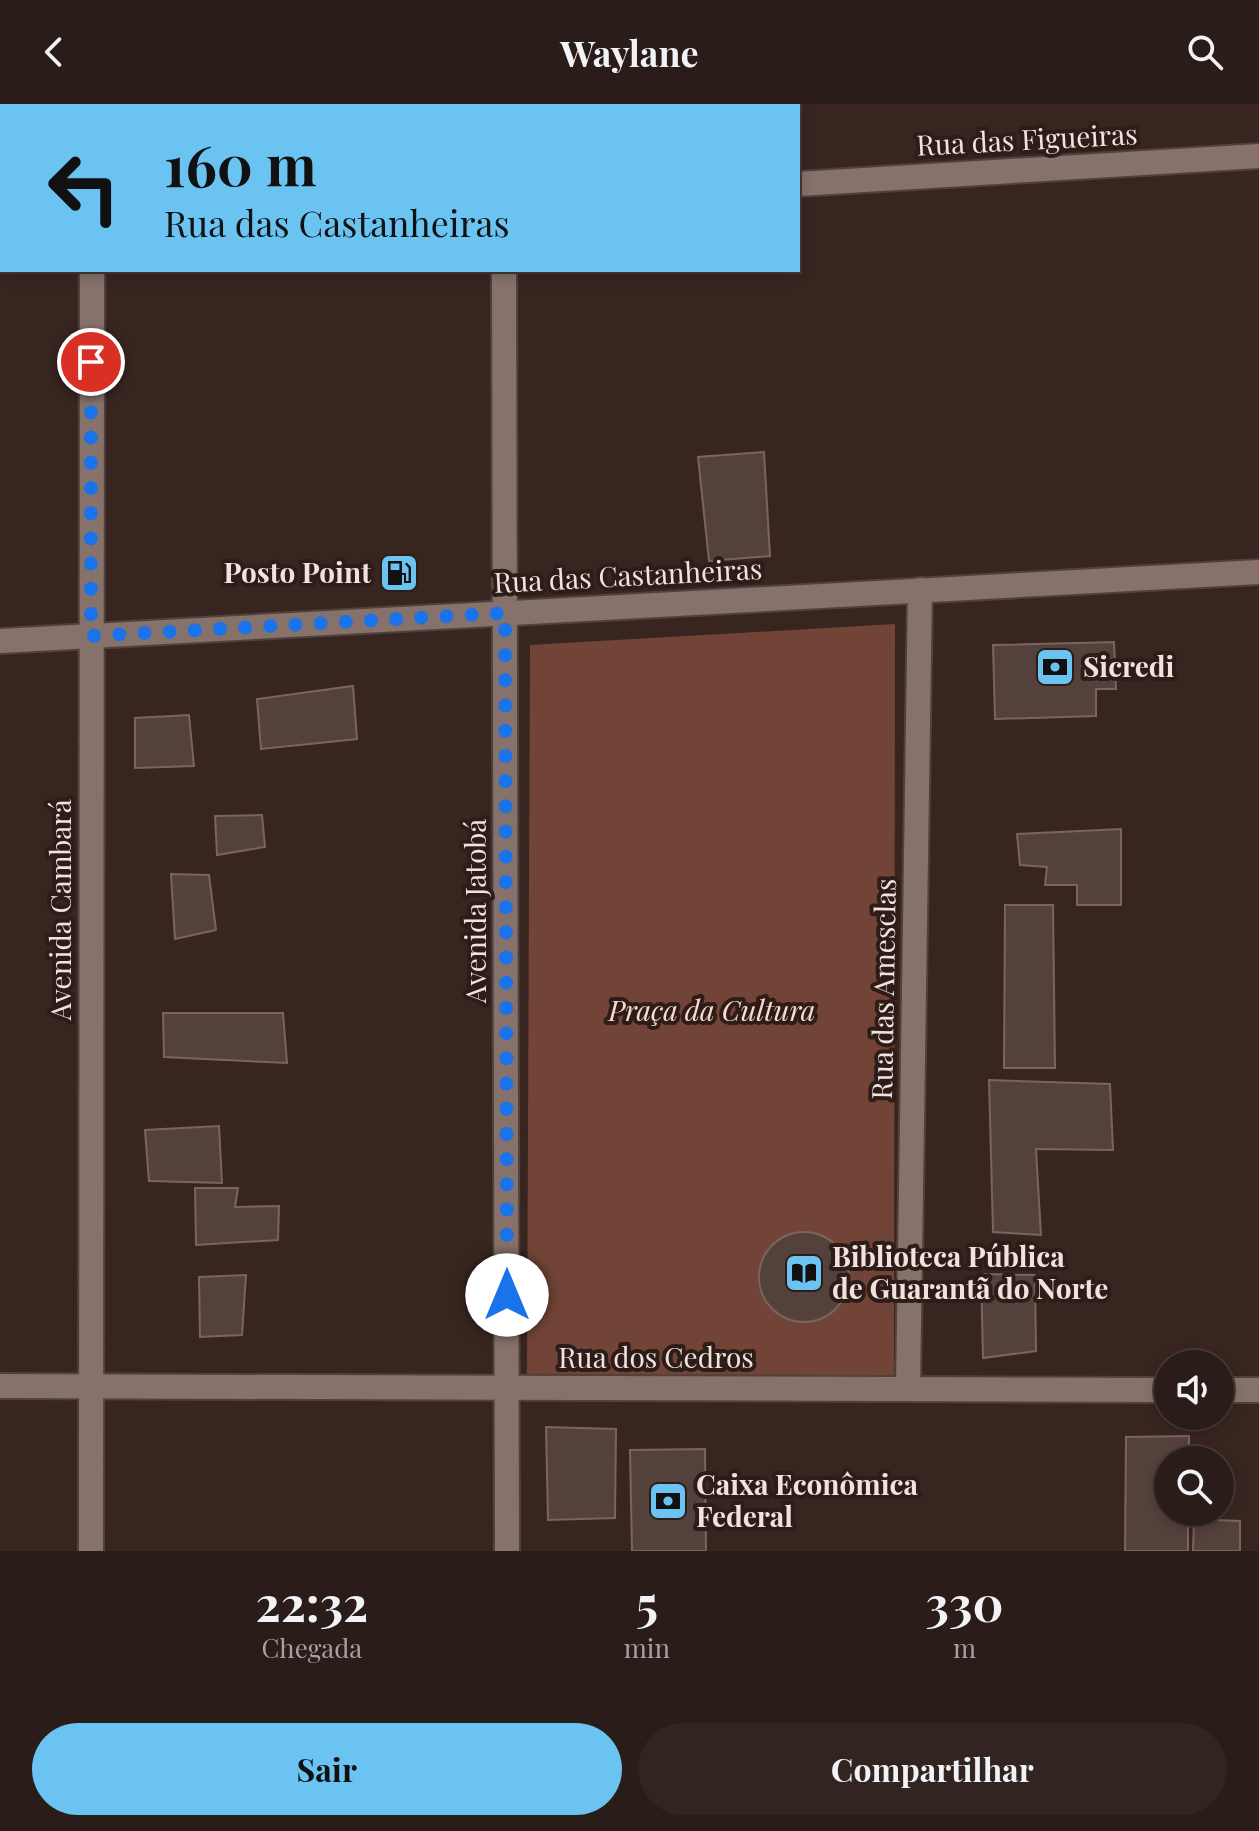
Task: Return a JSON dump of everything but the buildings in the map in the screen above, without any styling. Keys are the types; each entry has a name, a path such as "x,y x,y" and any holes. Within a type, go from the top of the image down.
{"street":[{"name":"Rua das Figueiras","path":"800,184 1259,156"},
{"name":"Avenida Cambará","path":"91,1551 92,272"},
{"name":"Avenida Jatobá","path":"504,272 507,1551"},
{"name":"Rua das Castanheiras","path":"0,641 1259,572"},
{"name":"Rua das Amesclas","path":"908,1389 920,590"},
{"name":"Rua dos Cedros","path":"0,1386 1154,1390"},
{"path":"1234,1390 1259,1390"}],"green space":[{"name":"Praça da Cultura","path":"895,624 894,1379 527,1376 530,645"}],"place":[{"name":"Posto Point","path":"399,573"},
{"name":"Sicredi","path":"1055,667"},
{"name":"Biblioteca Pública de Guarantã do Norte","path":"804,1273"},
{"name":"Caixa Econômica Federal","path":"668,1501"}],"route":[{"path":"91,362 91,636 505,613 507,1295"}]}
